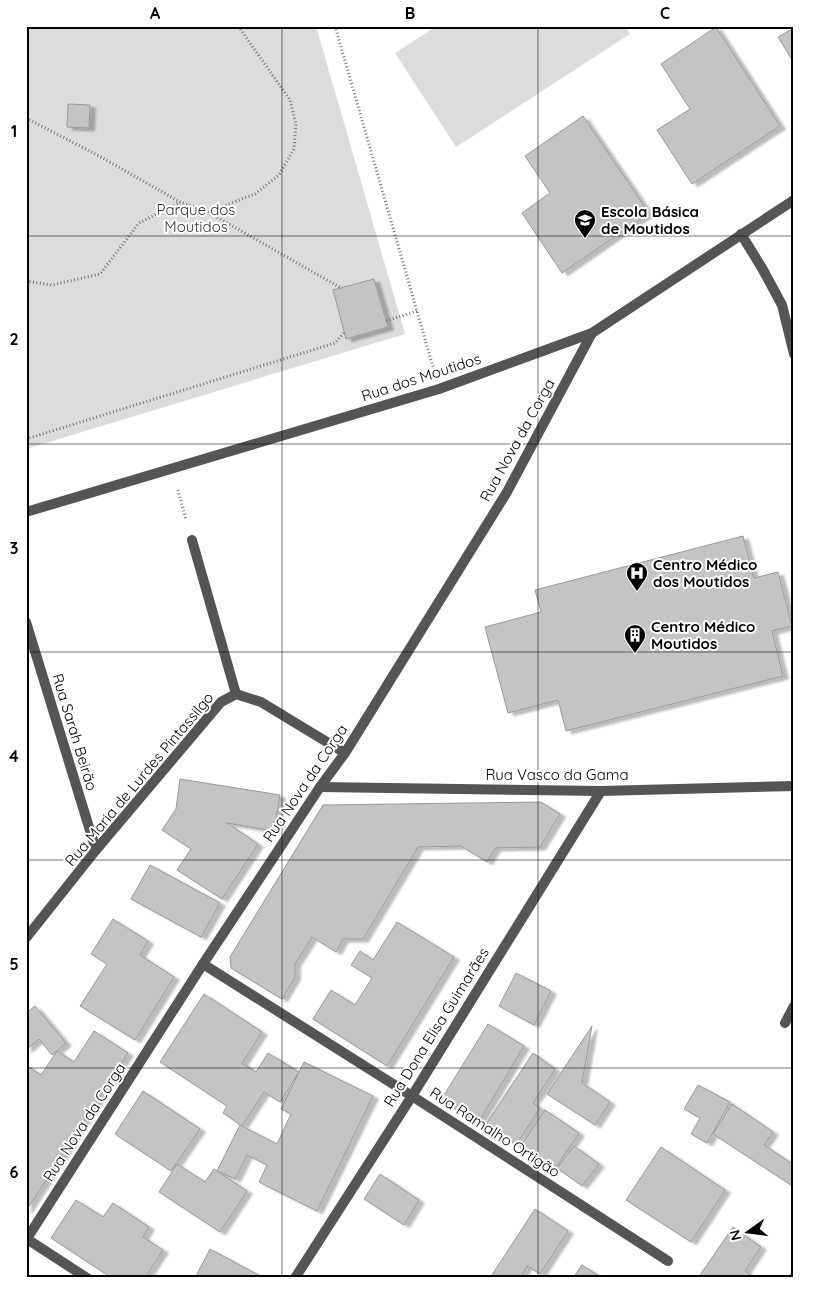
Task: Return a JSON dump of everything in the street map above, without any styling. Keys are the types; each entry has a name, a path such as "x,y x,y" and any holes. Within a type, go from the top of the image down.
{"street":[{"name":"Rua dos Moutidos","path":"26,512 439,389 592,333 794,200"},
{"path":"741,234 782,305 794,354"},
{"name":"Rua Nova da Corga","path":"26,1239 203,964 320,787 345,753 507,492 592,333"},
{"path":"192,540 236,694"},
{"name":"Rua Sarah Beirão","path":"26,622 96,850"},
{"name":"Rua Maria de Lurdes Pintassilgo","path":"26,938 96,850 221,702 236,694 261,702 345,753"},
{"name":"Rua Vasco da Gama","path":"320,787 601,791 794,786"},
{"name":"Rua Dona Elisa Guimarães","path":"295,1278 412,1096 601,791"},
{"name":"Rua Ramalho Ortigão","path":"203,964 668,1261"},
{"path":"785,1023 794,1006"},
{"path":"26,1239 87,1278"}],"path":[{"path":"208,212 255,194 279,175 294,149 296,124 290,100 238,26"},
{"path":"335,26 439,389"},
{"path":"26,118 99,156 180,202 208,212 340,288"},
{"path":"26,281 52,285 100,274 139,223 180,202"},
{"path":"386,320 417,311"},
{"path":"26,439 335,343 344,333"},
{"path":"172,469 192,540"}],"green space":[{"name":"Parque dos Moutidos","path":"26,26 316,26 405,334 26,449"},
{"path":"437,26 625,26 630,34 456,147 395,53"}],"building":[{"path":"716,27 780,126 692,184 657,130 690,109 661,64"},
{"path":"794,28 794,63 778,37"},
{"path":"68,104 90,105 89,128 67,127"},
{"path":"583,116 649,213 562,273 522,213 550,193 525,156"},
{"path":"374,279 388,327 346,339 333,290"},
{"name":"Centro Médico Moutidos","path":"743,536 754,578 778,572 792,626 772,631 783,676 566,731 558,700 508,713 485,627 541,612 535,590"},
{"path":"180,779 280,795 274,831 227,823 258,844 222,899 177,870 191,849 162,830 176,809"},
{"path":"541,802 560,814 540,847 495,848 487,862 461,846 418,847 363,939 343,939 336,952 312,937 295,964 295,977 282,999 231,968 230,957 323,805"},
{"path":"150,865 220,903 201,937 131,899"},
{"path":"113,919 148,941 140,955 174,977 135,1040 80,1006 107,964 91,954"},
{"path":"397,922 454,957 387,1066 313,1019 331,990 355,1005 372,978 351,965 360,951 373,960"},
{"path":"516,973 551,991 534,1025 499,1006"},
{"path":"204,994 262,1032 242,1063 256,1072 268,1053 299,1072 280,1102 264,1092 242,1126 223,1113 227,1106 160,1062"},
{"path":"35,1006 66,1043 52,1055 39,1039 26,1050 26,1013"},
{"path":"488,1024 524,1046 478,1123 441,1100"},
{"path":"592,1026 582,1083 610,1102 595,1125 547,1094"},
{"path":"94,1031 128,1053 26,1211 26,1065 41,1075 57,1051 74,1062"},
{"path":"533,1053 555,1069 533,1103 540,1108 516,1145 486,1124"},
{"path":"304,1062 373,1096 317,1211 259,1182 267,1165 247,1155 235,1179 217,1171 240,1125 277,1144 291,1114 281,1109"},
{"path":"698,1085 730,1102 707,1143 691,1134 700,1118 684,1109"},
{"path":"143,1091 200,1129 171,1171 115,1134"},
{"path":"732,1104 773,1132 764,1145 794,1165 794,1187 713,1134"},
{"path":"545,1110 579,1133 554,1170 520,1147"},
{"path":"574,1146 599,1164 582,1186 557,1168"},
{"path":"661,1147 725,1190 691,1242 626,1200"},
{"path":"177,1164 205,1182 214,1169 247,1191 220,1232 159,1192"},
{"path":"380,1174 419,1200 404,1225 364,1199"},
{"path":"76,1200 103,1217 113,1203 149,1227 143,1237 163,1250 145,1278 112,1278 51,1238"},
{"path":"535,1209 568,1231 540,1274 527,1266 520,1278 490,1278"},
{"path":"733,1227 761,1247 745,1271 755,1278 698,1278"},
{"path":"210,1249 264,1278 195,1278"},
{"path":"582,1265 602,1278 573,1278"},
{"path":"794,1269 794,1278 788,1278"}],"place":[{"name":"Escola Básica de Moutidos","path":"585,239"},
{"name":"Centro Médico dos Moutidos","path":"637,592"},
{"name":"Centro Médico Moutidos","path":"635,654"}]}
